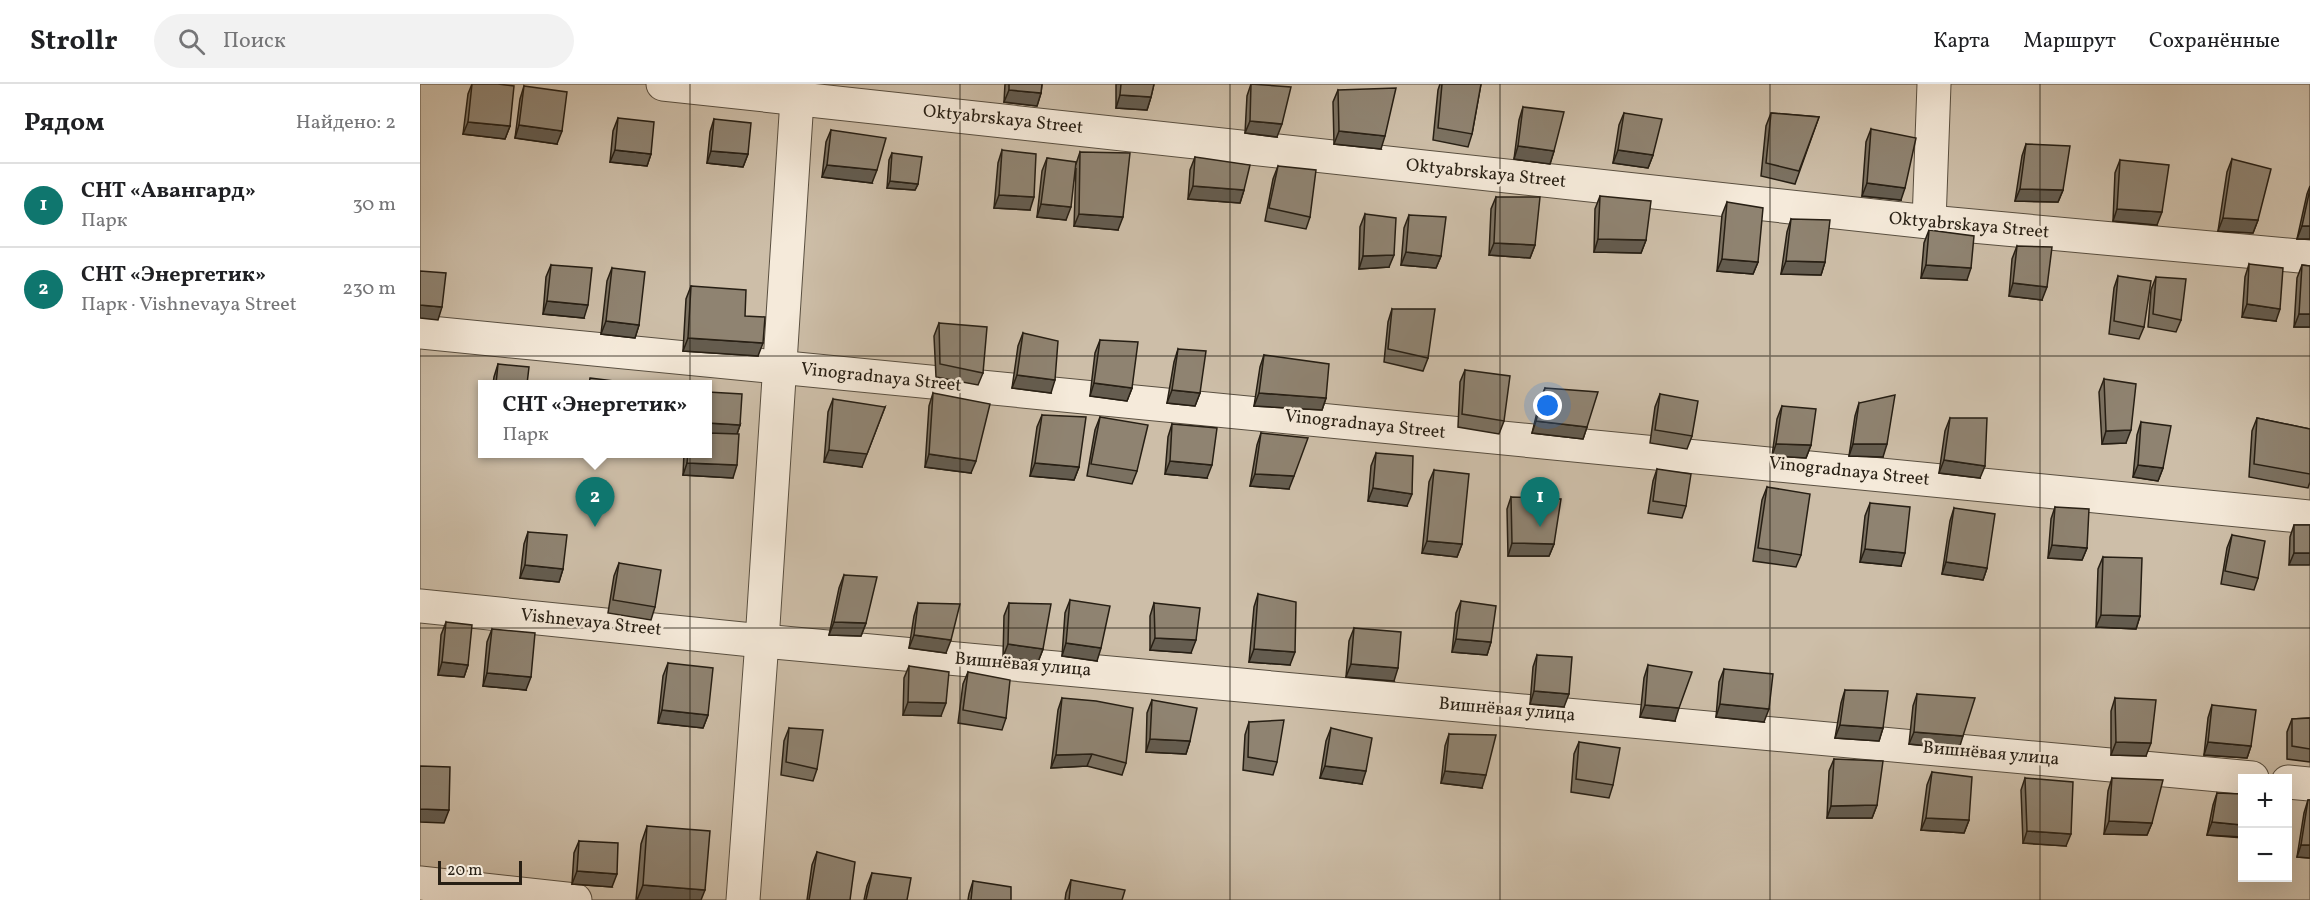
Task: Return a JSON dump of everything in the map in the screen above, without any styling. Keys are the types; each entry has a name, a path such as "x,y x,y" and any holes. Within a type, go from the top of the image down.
{"street":[{"name":"Oktyabrskaya Street","path":"663,84 797,91 1929,222 2310,257"},
{"path":"1929,222 1934,84"},
{"path":"743,900 797,91"},
{"name":"Vinogradnaya Street","path":"420,332 2310,517"},
{"name":"Vishnevaya Street","path":"420,606 762,641"},
{"name":"Вишнёвая улица","path":"762,641 2238,777"},
{"path":"2292,782 2310,784"},
{"path":"420,883 575,900"}],"shaded area":[{"path":"420,84 2310,84 2310,900 420,900"}],"building":[{"path":"472,84 514,86 510,126 468,122"},
{"path":"1009,84 1042,84 1041,93 1009,90"},
{"path":"1121,84 1154,84 1151,97 1120,95"},
{"path":"1251,84 1291,87 1282,124 1250,121"},
{"path":"1442,84 1481,84 1472,134 1438,128"},
{"path":"524,86 567,92 562,131 519,125"},
{"path":"1396,88 1385,136 1339,131 1338,90"},
{"path":"1523,107 1564,112 1554,151 1518,146"},
{"path":"1624,113 1662,119 1653,155 1618,150"},
{"path":"1771,113 1819,117 1799,171 1766,163"},
{"path":"618,118 654,122 651,154 615,150"},
{"path":"714,119 751,123 748,154 711,151"},
{"path":"1871,129 1916,138 1905,188 1867,183"},
{"path":"831,130 886,138 877,170 827,165"},
{"path":"2026,144 2070,146 2063,190 2020,189"},
{"path":"1002,150 1036,154 1034,197 999,195"},
{"path":"1080,152 1130,153 1123,217 1079,214"},
{"path":"892,153 922,157 918,184 890,181"},
{"path":"1195,157 1250,165 1244,190 1193,186"},
{"path":"1047,158 1076,162 1071,207 1041,204"},
{"path":"2232,159 2271,169 2258,220 2223,218"},
{"path":"2120,160 2169,165 2162,212 2117,209"},
{"path":"1278,166 1316,170 1310,217 1269,208"},
{"path":"2310,189 2310,226 2302,226"},
{"path":"1600,196 1651,201 1646,240 1598,239"},
{"path":"1496,197 1540,197 1535,245 1494,243"},
{"path":"1727,202 1763,208 1758,262 1722,259"},
{"path":"1365,214 1396,218 1394,255 1363,256"},
{"path":"1409,215 1446,217 1441,256 1406,252"},
{"path":"1791,219 1830,220 1825,262 1786,261"},
{"path":"1929,230 1974,236 1971,268 1926,265"},
{"path":"2017,246 2052,247 2047,287 2013,283"},
{"path":"2249,264 2283,268 2280,309 2247,304"},
{"path":"551,265 592,268 588,305 547,301"},
{"path":"2302,265 2310,266 2310,314 2299,314"},
{"path":"612,268 645,272 639,325 606,321"},
{"path":"420,271 446,273 442,307 420,305"},
{"path":"2118,276 2151,281 2144,327 2114,321"},
{"path":"2156,277 2186,279 2181,320 2153,314"},
{"path":"691,286 746,290 745,316 765,317 763,343 688,338"},
{"path":"1392,309 1435,309 1428,358 1388,349"},
{"path":"939,323 987,327 983,373 940,364"},
{"path":"1023,333 1058,341 1055,380 1017,375"},
{"path":"1100,340 1138,342 1132,388 1094,383"},
{"path":"1178,349 1206,351 1200,393 1172,390"},
{"path":"1264,355 1329,364 1326,398 1259,393"},
{"path":"498,364 529,367 527,380 496,380"},
{"path":"1465,370 1510,376 1504,421 1462,414"},
{"path":"2104,379 2136,384 2131,430 2106,431"},
{"path":"1545,388 1598,392 1587,427 1536,421"},
{"path":"712,392 742,394 740,425 712,423"},
{"path":"933,393 990,404 976,461 929,454"},
{"path":"1660,394 1698,401 1692,436 1655,430"},
{"path":"1895,395 1887,444 1853,444 1859,403"},
{"path":"833,399 885,407 867,454 829,450"},
{"path":"1782,406 1816,409 1811,445 1776,444"},
{"path":"1042,415 1086,417 1079,467 1035,463"},
{"path":"1100,417 1148,425 1137,471 1091,464"},
{"path":"1950,418 1987,418 1985,466 1944,460"},
{"path":"2257,418 2310,429 2310,474 2254,464"},
{"path":"2141,422 2171,426 2163,468 2138,465"},
{"path":"1172,424 1217,428 1212,465 1170,461"},
{"path":"712,433 739,434 737,465 687,463 688,458 712,458"},
{"path":"1261,433 1308,438 1294,476 1255,474"},
{"path":"1376,453 1413,456 1412,494 1373,488"},
{"path":"1657,469 1691,474 1686,506 1653,501"},
{"path":"1434,470 1469,474 1462,544 1427,541"},
{"path":"1767,487 1810,494 1801,555 1758,548"},
{"path":"1511,497 1561,499 1554,544 1512,543"},
{"path":"1870,503 1910,507 1905,553 1865,549"},
{"path":"2055,507 2089,509 2087,548 2052,545"},
{"path":"1954,508 1995,514 1987,568 1946,562"},
{"path":"2294,525 2310,525 2310,553 2294,553"},
{"path":"528,532 567,535 563,569 525,565"},
{"path":"2232,535 2265,541 2258,578 2225,571"},
{"path":"2103,557 2142,558 2140,616 2101,615"},
{"path":"619,563 661,570 655,607 613,600"},
{"path":"844,575 877,577 866,623 834,622"},
{"path":"1258,594 1296,602 1295,652 1254,649"},
{"path":"1070,600 1110,606 1101,648 1066,643"},
{"path":"1461,601 1496,606 1491,642 1456,639"},
{"path":"918,603 960,604 951,640 914,635"},
{"path":"1009,603 1051,604 1043,649 1008,644"},
{"path":"1154,603 1200,608 1196,640 1155,638"},
{"path":"446,622 472,625 468,665 442,662"},
{"path":"1354,628 1401,632 1398,668 1351,664"},
{"path":"492,629 535,633 531,677 487,673"},
{"path":"1537,655 1572,657 1569,694 1534,691"},
{"path":"668,663 713,668 708,715 662,710"},
{"path":"1648,665 1692,672 1679,708 1645,705"},
{"path":"909,666 949,672 946,703 908,702"},
{"path":"1724,669 1773,674 1769,709 1720,704"},
{"path":"968,672 1010,680 1006,718 963,710"},
{"path":"1845,690 1888,691 1883,728 1840,725"},
{"path":"1917,694 1975,698 1963,736 1914,732"},
{"path":"1062,698 1133,708 1126,763 1092,754 1056,755"},
{"path":"2115,698 2156,700 2151,743 2116,742"},
{"path":"1152,700 1197,708 1190,741 1150,739"},
{"path":"2212,705 2256,710 2251,746 2208,742"},
{"path":"2310,718 2310,749 2292,746 2292,719"},
{"path":"1284,720 1277,762 1248,757 1249,722"},
{"path":"789,728 823,730 817,769 786,762"},
{"path":"1331,728 1372,738 1366,771 1325,766"},
{"path":"1449,734 1496,735 1486,775 1445,771"},
{"path":"1579,742 1620,748 1613,785 1576,779"},
{"path":"1834,759 1883,761 1877,805 1831,806"},
{"path":"420,766 450,767 449,810 420,809"},
{"path":"1932,772 1972,777 1969,820 1926,818"},
{"path":"2025,778 2073,782 2071,834 2027,831"},
{"path":"2112,778 2163,780 2152,823 2109,821"},
{"path":"2217,793 2238,794 2238,825 2212,822"},
{"path":"2308,800 2310,800 2310,845 2301,845"},
{"path":"647,826 710,831 705,890 643,885"},
{"path":"579,841 618,843 617,874 577,871"},
{"path":"817,852 855,862 850,900 809,900"},
{"path":"872,873 911,878 907,900 866,900"},
{"path":"1071,880 1125,890 1122,900 1069,900"},
{"path":"973,881 1011,887 1011,900 971,900"}],"place":[{"name":"СНТ «Энергетик»","path":"595,527"},
{"name":"СНТ «Авангард»","path":"1540,527"}]}
